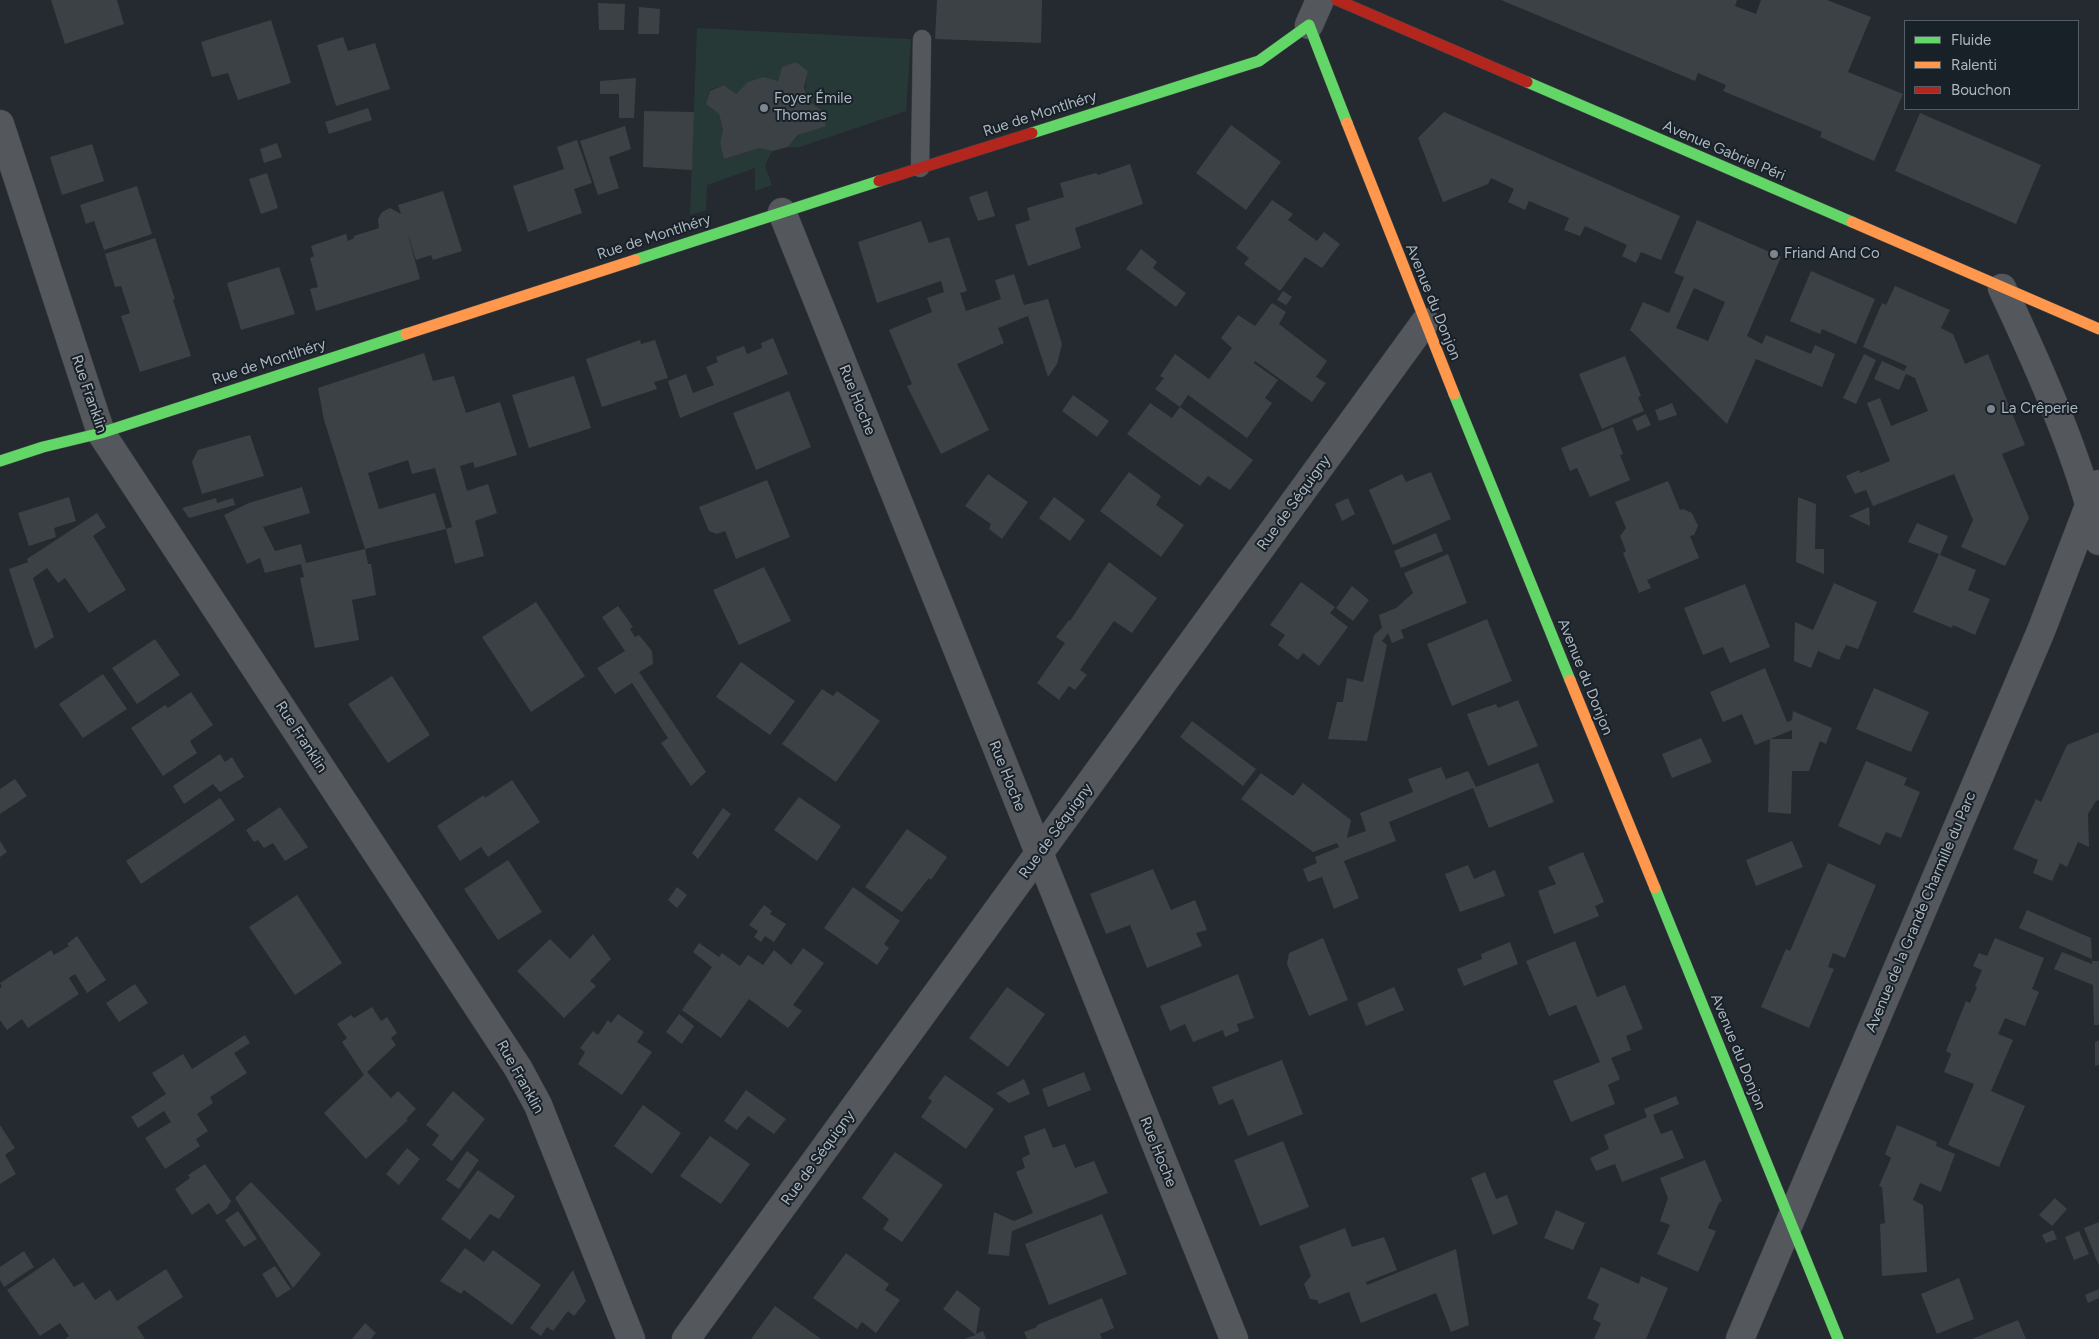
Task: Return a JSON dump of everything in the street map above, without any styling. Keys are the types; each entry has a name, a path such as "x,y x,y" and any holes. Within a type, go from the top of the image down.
{"street":[{"path":"1309,25 1320,0"},
{"name":"Avenue Gabriel Péri","path":"1337,0 2099,329"},
{"name":"Rue de Montlhéry","path":"0,461 43,447 101,432 782,212 1259,61 1309,25"},
{"name":"Avenue du Donjon","path":"1309,25 1425,322 1838,1339"},
{"name":"Rue Franklin","path":"0,124 101,432 518,1068 538,1105 632,1339"},
{"name":"Rue Hoche","path":"782,212 1038,855 1234,1339"},
{"path":"2002,288 2094,493 2099,541"},
{"name":"Rue de Séquigny","path":"686,1339 1425,322"},
{"name":"Avenue de la Grande Charmille du Parc","path":"1740,1339 2041,631 2094,493"}],"lane":[{"path":"920,168 922,40"}],"shaded area":[{"path":"697,28 911,39 906,111 800,147 788,147 822,111 812,102 807,94 808,71 796,62 782,67 778,81 765,78 755,80 736,94 724,85 710,90 706,104 719,114 723,130 720,143 724,159 760,148 772,151 765,166 772,185 755,191 755,168 707,185 706,210 690,215"}],"building":[{"path":"51,0 117,0 124,24 65,44"},
{"path":"937,0 1042,0 1041,43 935,39"},
{"path":"1501,0 1737,0 1735,6 1756,14 1761,0 1827,0 1871,17 1848,72 1903,94 1874,161 1820,137 1822,132 1723,91 1726,85 1698,73 1695,81"},
{"path":"598,3 625,4 624,30 599,30"},
{"path":"639,7 660,9 659,34 638,34"},
{"path":"271,20 291,83 238,100 228,73 212,77 201,42"},
{"path":"343,37 348,51 375,43 390,89 336,106 317,45"},
{"name":"Foyer Émile Thomas","path":"796,62 808,71 804,87 808,100 822,111 826,126 798,135 788,147 772,151 760,148 724,159 720,143 723,130 719,114 706,104 710,91 724,85 736,94 748,82 763,77 778,81 782,67"},
{"path":"636,78 634,118 619,118 619,94 600,94 600,81"},
{"path":"368,108 372,120 329,134 325,122"},
{"path":"644,111 694,112 692,170 643,167"},
{"path":"1444,112 1680,216 1661,260 1641,252 1636,263 1622,256 1627,245 1585,226 1580,236 1564,230 1569,218 1529,201 1525,210 1508,202 1514,189 1491,178 1488,184 1443,202 1418,138"},
{"path":"1920,113 2041,165 2016,224 1895,171"},
{"path":"1231,125 1281,162 1246,210 1196,173"},
{"path":"625,126 631,149 609,157 619,188 598,195 580,141"},
{"path":"577,140 592,183 574,189 582,213 528,232 513,186 564,169 557,147"},
{"path":"277,143 282,157 264,163 260,149"},
{"path":"92,144 104,181 62,195 50,157"},
{"path":"1130,164 1143,204 1075,228 1081,248 1028,266 1015,225 1030,220 1027,208 1064,197 1060,183 1096,173 1098,175"},
{"path":"267,173 278,208 261,214 249,179"},
{"path":"137,186 152,234 104,250 94,221 86,224 80,205"},
{"path":"443,191 462,251 433,260 431,255 416,260 407,231 420,279 316,311 310,289 318,287 310,258 314,256 311,246 346,234 348,241 354,238 354,236 379,228 378,219 382,212 390,208 401,214 398,205"},
{"path":"987,191 995,216 978,221 969,197"},
{"path":"1272,200 1293,214 1288,220 1317,241 1324,232 1340,244 1322,268 1305,257 1280,291 1244,264 1249,258 1236,248"},
{"path":"1697,220 1781,257 1747,336 1762,344 1766,335 1811,354 1815,345 1835,354 1822,387 1756,359 1727,424 1630,330 1643,302 1669,313 1684,277 1674,273","holes":["1694,288 1725,302 1708,341 1676,328"]},
{"path":"921,221 929,243 949,237 967,291 960,293 966,311 1001,299 995,280 1014,274 1024,305 1048,299 1062,344 1057,364 1048,377 1028,316 998,328 1004,343 957,364 989,430 941,454 907,386 912,384 889,330 932,312 927,298 944,292 941,281 877,303 858,242"},
{"path":"155,238 191,356 140,372 121,316 130,313 121,286 115,287 105,254"},
{"path":"1141,249 1157,262 1153,268 1186,293 1176,307 1126,269"},
{"path":"279,267 295,314 241,330 227,283"},
{"path":"1811,271 1875,299 1856,344 1822,329 1820,334 1790,321"},
{"path":"1895,286 1950,310 1941,328 1953,334 1965,364 1988,354 2025,445 2002,454 2029,518 2005,566 1961,547 1973,520 1954,474 1873,506 1866,490 1855,494 1846,476 1859,470 1860,473 1890,461 1867,403 1880,398 1891,426 1928,411 1915,378 1906,374 1899,390 1874,379 1882,361 1904,371 1907,366 1863,347 1882,303 1886,305"},
{"path":"1283,291 1292,297 1286,305 1277,300"},
{"path":"1272,303 1286,312 1279,324 1327,361 1316,377 1326,383 1312,402 1255,361 1254,363 1278,380 1265,398 1272,403 1247,438 1188,395 1180,407 1155,389 1164,378 1160,376 1175,354 1209,379 1232,348 1221,338 1238,315 1255,326"},
{"path":"773,338 788,374 680,418 668,381 686,374 693,393 714,385 706,367 718,362 716,357 744,346 747,354 762,348 761,343"},
{"path":"640,340 641,344 655,340 668,378 654,382 657,389 602,407 586,359"},
{"path":"424,353 433,381 454,376 466,413 500,402 517,455 475,468 473,462 460,466 467,491 488,484 497,513 475,521 484,556 455,564 446,529 365,549 324,420 318,388","holes":["408,460 412,474 435,468 452,527 446,529 435,493 379,509 368,473"]},
{"path":"1864,354 1876,360 1856,404 1843,398"},
{"path":"1625,356 1641,396 1638,397 1644,411 1602,429 1579,374"},
{"path":"574,376 591,428 529,448 512,395"},
{"path":"789,391 811,447 756,470 733,413"},
{"path":"1073,395 1109,421 1097,437 1062,411"},
{"path":"1150,403 1172,418 1180,407 1253,460 1230,490 1208,476 1200,486 1127,434"},
{"path":"1672,403 1677,415 1659,421 1655,410"},
{"path":"1646,414 1651,425 1637,431 1632,420"},
{"path":"1613,427 1623,454 1620,455 1630,480 1590,497 1577,468 1570,471 1561,448"},
{"path":"250,435 264,476 202,494 192,462 198,450"},
{"path":"1129,472 1161,496 1156,505 1184,525 1161,557 1100,511"},
{"path":"1431,472 1451,519 1393,545 1369,490 1402,474 1406,482"},
{"path":"988,474 1028,502 1002,539 989,529 991,524 965,506"},
{"path":"767,480 790,537 736,559 725,531 717,534 709,531 699,507"},
{"path":"1668,481 1680,510 1683,509 1692,513 1698,526 1694,535 1690,536 1699,558 1647,580 1651,588 1639,593 1623,553 1626,551 1620,536 1626,528 1615,502"},
{"path":"302,487 310,513 263,527 275,551 301,544 306,563 365,549 368,564 371,564 376,595 352,600 359,640 315,648 300,578 304,577 301,564 265,573 260,558 247,564 224,515 249,503"},
{"path":"69,497 76,521 54,528 56,537 29,546 18,513"},
{"path":"1054,497 1085,520 1070,541 1039,518"},
{"path":"1798,497 1816,504 1815,549 1824,549 1824,574 1796,562"},
{"path":"216,498 217,503 233,498 235,505 189,518 182,508"},
{"path":"1348,498 1355,514 1342,521 1335,504"},
{"path":"1869,507 1870,526 1849,516"},
{"path":"97,513 106,527 93,536 126,590 89,613 65,578 58,583 47,568 33,578 54,637 35,649 9,569 28,562 27,559"},
{"path":"1917,523 1948,536 1940,555 1976,570 1968,590 1990,599 1975,635 1953,625 1952,628 1913,612 1939,554 1908,542"},
{"path":"1436,533 1443,551 1401,568 1394,551"},
{"path":"1448,554 1467,603 1401,630 1404,638 1392,643 1388,633 1382,641 1387,645 1367,741 1328,739 1337,702 1343,702 1347,678 1363,682 1374,635 1382,628 1379,615 1396,608 1413,593 1404,573"},
{"path":"1109,562 1157,598 1132,633 1114,621 1080,670 1087,675 1075,690 1069,686 1059,700 1037,683 1065,643 1056,637 1070,621"},
{"path":"764,567 791,621 739,645 713,590"},
{"path":"1301,582 1335,607 1330,613 1348,627 1319,666 1303,653 1298,660 1278,645 1285,635 1270,625"},
{"path":"1834,583 1877,602 1858,649 1846,645 1839,660 1818,651 1811,668 1794,661 1795,622 1813,630"},
{"path":"1745,584 1770,647 1730,663 1723,647 1703,655 1684,608"},
{"path":"1352,586 1369,600 1353,621 1336,608"},
{"path":"536,602 585,676 531,712 482,637"},
{"path":"618,606 633,627 630,629 635,637 639,635 652,651 653,664 639,672 706,772 691,786 661,743 668,738 632,683 615,694 597,668 625,651 602,617"},
{"path":"1487,619 1512,681 1452,706 1427,644"},
{"path":"155,639 180,675 137,704 112,668"},
{"path":"741,662 795,701 770,735 716,697"},
{"path":"1765,668 1787,722 1792,720 1793,711 1832,728 1826,744 1820,741 1809,771 1792,771 1791,814 1768,812 1770,739 1755,745 1742,714 1723,722 1710,692","holes":["1792,730 1792,739 1770,739"]},
{"path":"103,674 127,709 83,738 59,704"},
{"path":"392,676 430,735 388,763 348,704"},
{"path":"1874,688 1929,712 1911,752 1856,729"},
{"path":"822,689 833,696 837,691 880,721 836,782 782,744"},
{"path":"191,692 213,725 190,741 197,753 163,776 131,728 165,705 168,708"},
{"path":"1518,700 1538,746 1488,766 1467,714 1496,704 1498,708"},
{"path":"1192,721 1256,769 1243,786 1180,737"},
{"path":"2099,732 2099,800 2096,801 2088,814 2089,847 2078,842 2067,867 2060,863 2052,881 2033,873 2038,860 2013,849 2036,799 2041,802 2067,745"},
{"path":"1701,738 1712,762 1672,778 1662,754"},
{"path":"220,754 225,762 232,757 244,777 220,792 213,784 184,804 173,786"},
{"path":"1866,761 1907,778 1904,785 1920,792 1901,838 1886,832 1880,845 1838,826"},
{"path":"1538,763 1554,802 1489,828 1473,788 1389,822 1396,841 1344,861 1359,898 1334,909 1322,877 1308,882 1303,869 1317,863 1315,857 1339,847 1337,843 1313,852 1241,799 1261,773 1293,796 1303,783 1351,820 1347,838 1366,831 1360,813 1413,792 1408,779 1441,767 1446,779 1468,771 1476,787"},
{"path":"15,779 27,796 0,814 0,789"},
{"path":"512,780 540,822 488,857 481,847 460,861 437,826 484,795 485,798"},
{"path":"799,797 841,826 817,861 774,830"},
{"path":"220,798 235,820 141,884 126,861"},
{"path":"280,807 308,847 285,861 273,843 264,848 258,840 254,842 246,830"},
{"path":"723,808 731,814 698,859 692,853"},
{"path":"907,829 947,857 931,880 929,878 902,912 865,887"},
{"path":"0,841 7,852 0,857"},
{"path":"1792,841 1803,867 1756,886 1746,860"},
{"path":"1583,852 1604,902 1595,906 1599,916 1554,934 1538,891 1556,884 1548,867"},
{"path":"508,860 542,912 498,940 464,889"},
{"path":"1828,863 1876,885 1845,958 1833,953 1828,967 1834,969 1809,1028 1761,1007 1786,949 1790,951"},
{"path":"1468,865 1474,879 1495,870 1505,896 1460,912 1445,874"},
{"path":"1153,869 1171,910 1195,900 1207,930 1196,933 1202,946 1147,968 1130,925 1106,934 1090,894"},
{"path":"677,887 687,895 677,908 668,900"},
{"path":"853,887 900,921 884,944 889,948 877,965 824,928"},
{"path":"297,895 342,963 295,995 249,927"},
{"path":"764,905 772,911 770,914 786,924 774,942 765,936 761,942 754,937 758,931 749,925"},
{"path":"2027,910 2091,938 2092,959 2019,928"},
{"path":"593,934 611,959 590,981 596,986 564,1018 517,971 550,939 570,959"},
{"path":"77,936 106,980 87,993 75,974 69,978 79,994 28,1028 22,1019 7,1030 0,1020 0,988 2,987 0,983 51,950 54,955 69,946 67,944"},
{"path":"1323,938 1348,1000 1309,1016 1287,964 1289,953"},
{"path":"1995,938 2044,958 2032,989 2039,992 2025,1026 2005,1018 1998,1034 2013,1040 1991,1091 2025,1106 1999,1167 1948,1145 1974,1084 1944,1072 1951,1054 1946,1051 1966,1001 1970,1003 1982,970 1973,966 1979,953 1987,956"},
{"path":"1575,941 1597,997 1625,985 1643,1029 1626,1036 1631,1050 1611,1058 1620,1079 1608,1085 1615,1104 1571,1122 1553,1081 1600,1062 1576,1005 1549,1016 1526,961"},
{"path":"1510,942 1518,964 1464,986 1457,969 1482,959 1481,954"},
{"path":"699,943 719,957 722,953 740,966 748,955 763,965 774,950 791,965 803,948 824,963 793,1005 802,1011 788,1028 749,999 721,1038 682,1010 712,967 693,952"},
{"path":"2062,952 2092,964 2092,961 2099,961 2099,1025 2094,1025 2093,985 2054,969"},
{"path":"1238,974 1254,1018 1237,1024 1239,1031 1225,1037 1223,1030 1193,1042 1185,1024 1170,1031 1160,1006"},
{"path":"135,984 148,1003 119,1022 106,1003"},
{"path":"1007,987 1045,1014 1008,1067 969,1038"},
{"path":"1394,987 1404,1010 1366,1026 1357,1003"},
{"path":"372,1007 381,1021 387,1017 397,1033 391,1038 396,1045 367,1072 391,1098 398,1091 416,1109 406,1119 408,1120 366,1159 324,1113 364,1075 342,1042 347,1038 337,1024 351,1015 354,1018"},
{"path":"618,1014 644,1032 637,1042 652,1052 622,1095 578,1064 585,1052 580,1048 593,1031 598,1035 608,1020 611,1023"},
{"path":"679,1014 694,1026 682,1044 666,1032"},
{"path":"245,1035 250,1043 234,1053 247,1073 210,1097 213,1103 197,1114 208,1131 196,1139 200,1146 165,1169 145,1138 171,1122 164,1111 138,1128 131,1117 166,1094 152,1073 183,1054 192,1069"},
{"path":"2099,1040 2099,1065 2095,1066 2095,1042"},
{"path":"1282,1060 1303,1114 1248,1136 1233,1099 1219,1105 1212,1087"},
{"path":"1084,1072 1091,1090 1048,1107 1042,1089"},
{"path":"945,1075 994,1109 966,1149 921,1117 932,1101 928,1098"},
{"path":"1024,1079 1030,1094 1009,1103 996,1093"},
{"path":"746,1090 786,1119 774,1134 748,1116 737,1130 724,1121"},
{"path":"453,1091 485,1119 452,1161 432,1145 439,1135 426,1125"},
{"path":"1676,1096 1679,1104 1653,1115 1661,1134 1672,1130 1684,1158 1622,1182 1615,1164 1596,1171 1590,1158 1609,1149 1604,1135 1647,1117 1644,1109"},
{"path":"643,1105 681,1133 652,1174 614,1146"},
{"path":"0,1125 15,1148 5,1155 16,1174 0,1184"},
{"path":"1897,1125 1937,1142 1936,1146 1955,1154 1941,1192 1920,1183 1913,1200 1923,1205 1927,1272 1882,1276 1880,1224 1885,1223 1882,1187 1879,1186 1891,1158 1885,1154"},
{"path":"1045,1128 1053,1148 1065,1144 1075,1168 1094,1161 1108,1193 1012,1231 1009,1256 988,1254 994,1212 1014,1221 1033,1213 1016,1172 1025,1168 1022,1158 1030,1154 1024,1136"},
{"path":"710,1136 750,1164 721,1204 680,1176"},
{"path":"1283,1141 1309,1207 1260,1226 1234,1160"},
{"path":"407,1148 420,1159 399,1185 386,1174"},
{"path":"467,1151 479,1160 459,1189 446,1180"},
{"path":"895,1152 943,1185 902,1242 883,1229 889,1219 862,1198"},
{"path":"1705,1160 1722,1201 1719,1203 1708,1228 1716,1231 1698,1272 1657,1254 1670,1225 1660,1221 1668,1198 1660,1178"},
{"path":"205,1164 231,1201 227,1208 217,1215 209,1203 192,1215 175,1189 190,1178 188,1175"},
{"path":"478,1170 515,1196 499,1219 490,1214 470,1240 441,1219"},
{"path":"1485,1172 1496,1199 1507,1195 1518,1224 1493,1235 1471,1178"},
{"path":"251,1182 321,1254 293,1288 235,1198"},
{"path":"2055,1198 2067,1209 2052,1226 2039,1215"},
{"path":"1556,1210 1585,1223 1573,1250 1544,1238"},
{"path":"238,1211 257,1239 244,1247 225,1220"},
{"path":"1102,1214 1127,1274 1049,1305 1025,1244"},
{"path":"2099,1222 2099,1266 2084,1228"},
{"path":"1345,1228 1352,1247 1384,1237 1397,1270 1366,1282 1367,1285 1456,1249 1469,1325 1451,1332 1436,1293 1361,1323 1349,1292 1319,1304 1317,1300 1310,1299 1304,1284 1311,1276 1299,1246"},
{"path":"2053,1230 2057,1239 2046,1243 2042,1235"},
{"path":"2079,1231 2089,1254 2074,1260 2065,1237"},
{"path":"465,1248 484,1262 493,1250 541,1285 512,1325 464,1290 461,1294 440,1281"},
{"path":"24,1251 34,1267 4,1287 0,1280 0,1267"},
{"path":"846,1253 889,1284 885,1290 900,1300 876,1333 862,1322 857,1329 813,1298"},
{"path":"54,1258 74,1287 83,1282 95,1300 110,1290 117,1301 166,1269 183,1297 137,1327 145,1339 65,1339 69,1336 60,1323 40,1336 7,1290"},
{"path":"275,1266 291,1289 277,1298 262,1274"},
{"path":"1601,1267 1639,1284 1641,1276 1668,1288 1646,1339 1594,1339 1601,1323 1593,1319 1599,1304 1587,1298"},
{"path":"573,1270 586,1301 574,1316 568,1311 553,1331 547,1327 541,1336 530,1328"},
{"path":"1959,1278 1974,1319 1937,1334 1921,1294"},
{"path":"2099,1289 2099,1298 2088,1303 2085,1295"},
{"path":"957,1290 980,1308 976,1334 983,1331 986,1339 964,1339 976,1335 943,1309"},
{"path":"1102,1298 1114,1328 1100,1334 1102,1339 1027,1339 1024,1332"},
{"path":"775,1306 821,1339 751,1339"},
{"path":"2018,1320 2026,1339 1972,1339"},
{"path":"365,1323 376,1333 371,1339 352,1339"}],"traffic: fast":[{"path":"1032,133 1259,61 1309,25 1347,123"},
{"path":"1527,82 1852,222"},
{"path":"635,260 879,181"},
{"path":"0,461 43,447 101,433 406,334"},
{"path":"1454,394 1570,680"},
{"path":"1655,888 1838,1339"}],"traffic: slow":[{"path":"1347,123 1454,394"},
{"path":"1852,222 2099,329"},
{"path":"406,334 635,260"},
{"path":"1570,680 1655,888"}],"traffic: jam":[{"path":"1337,0 1527,82"},
{"path":"879,181 1032,133"}],"place":[{"name":"Foyer Émile Thomas","path":"764,108"},
{"name":"Friand And Co","path":"1774,254"},
{"name":"La Crêperie","path":"1991,409"}]}
